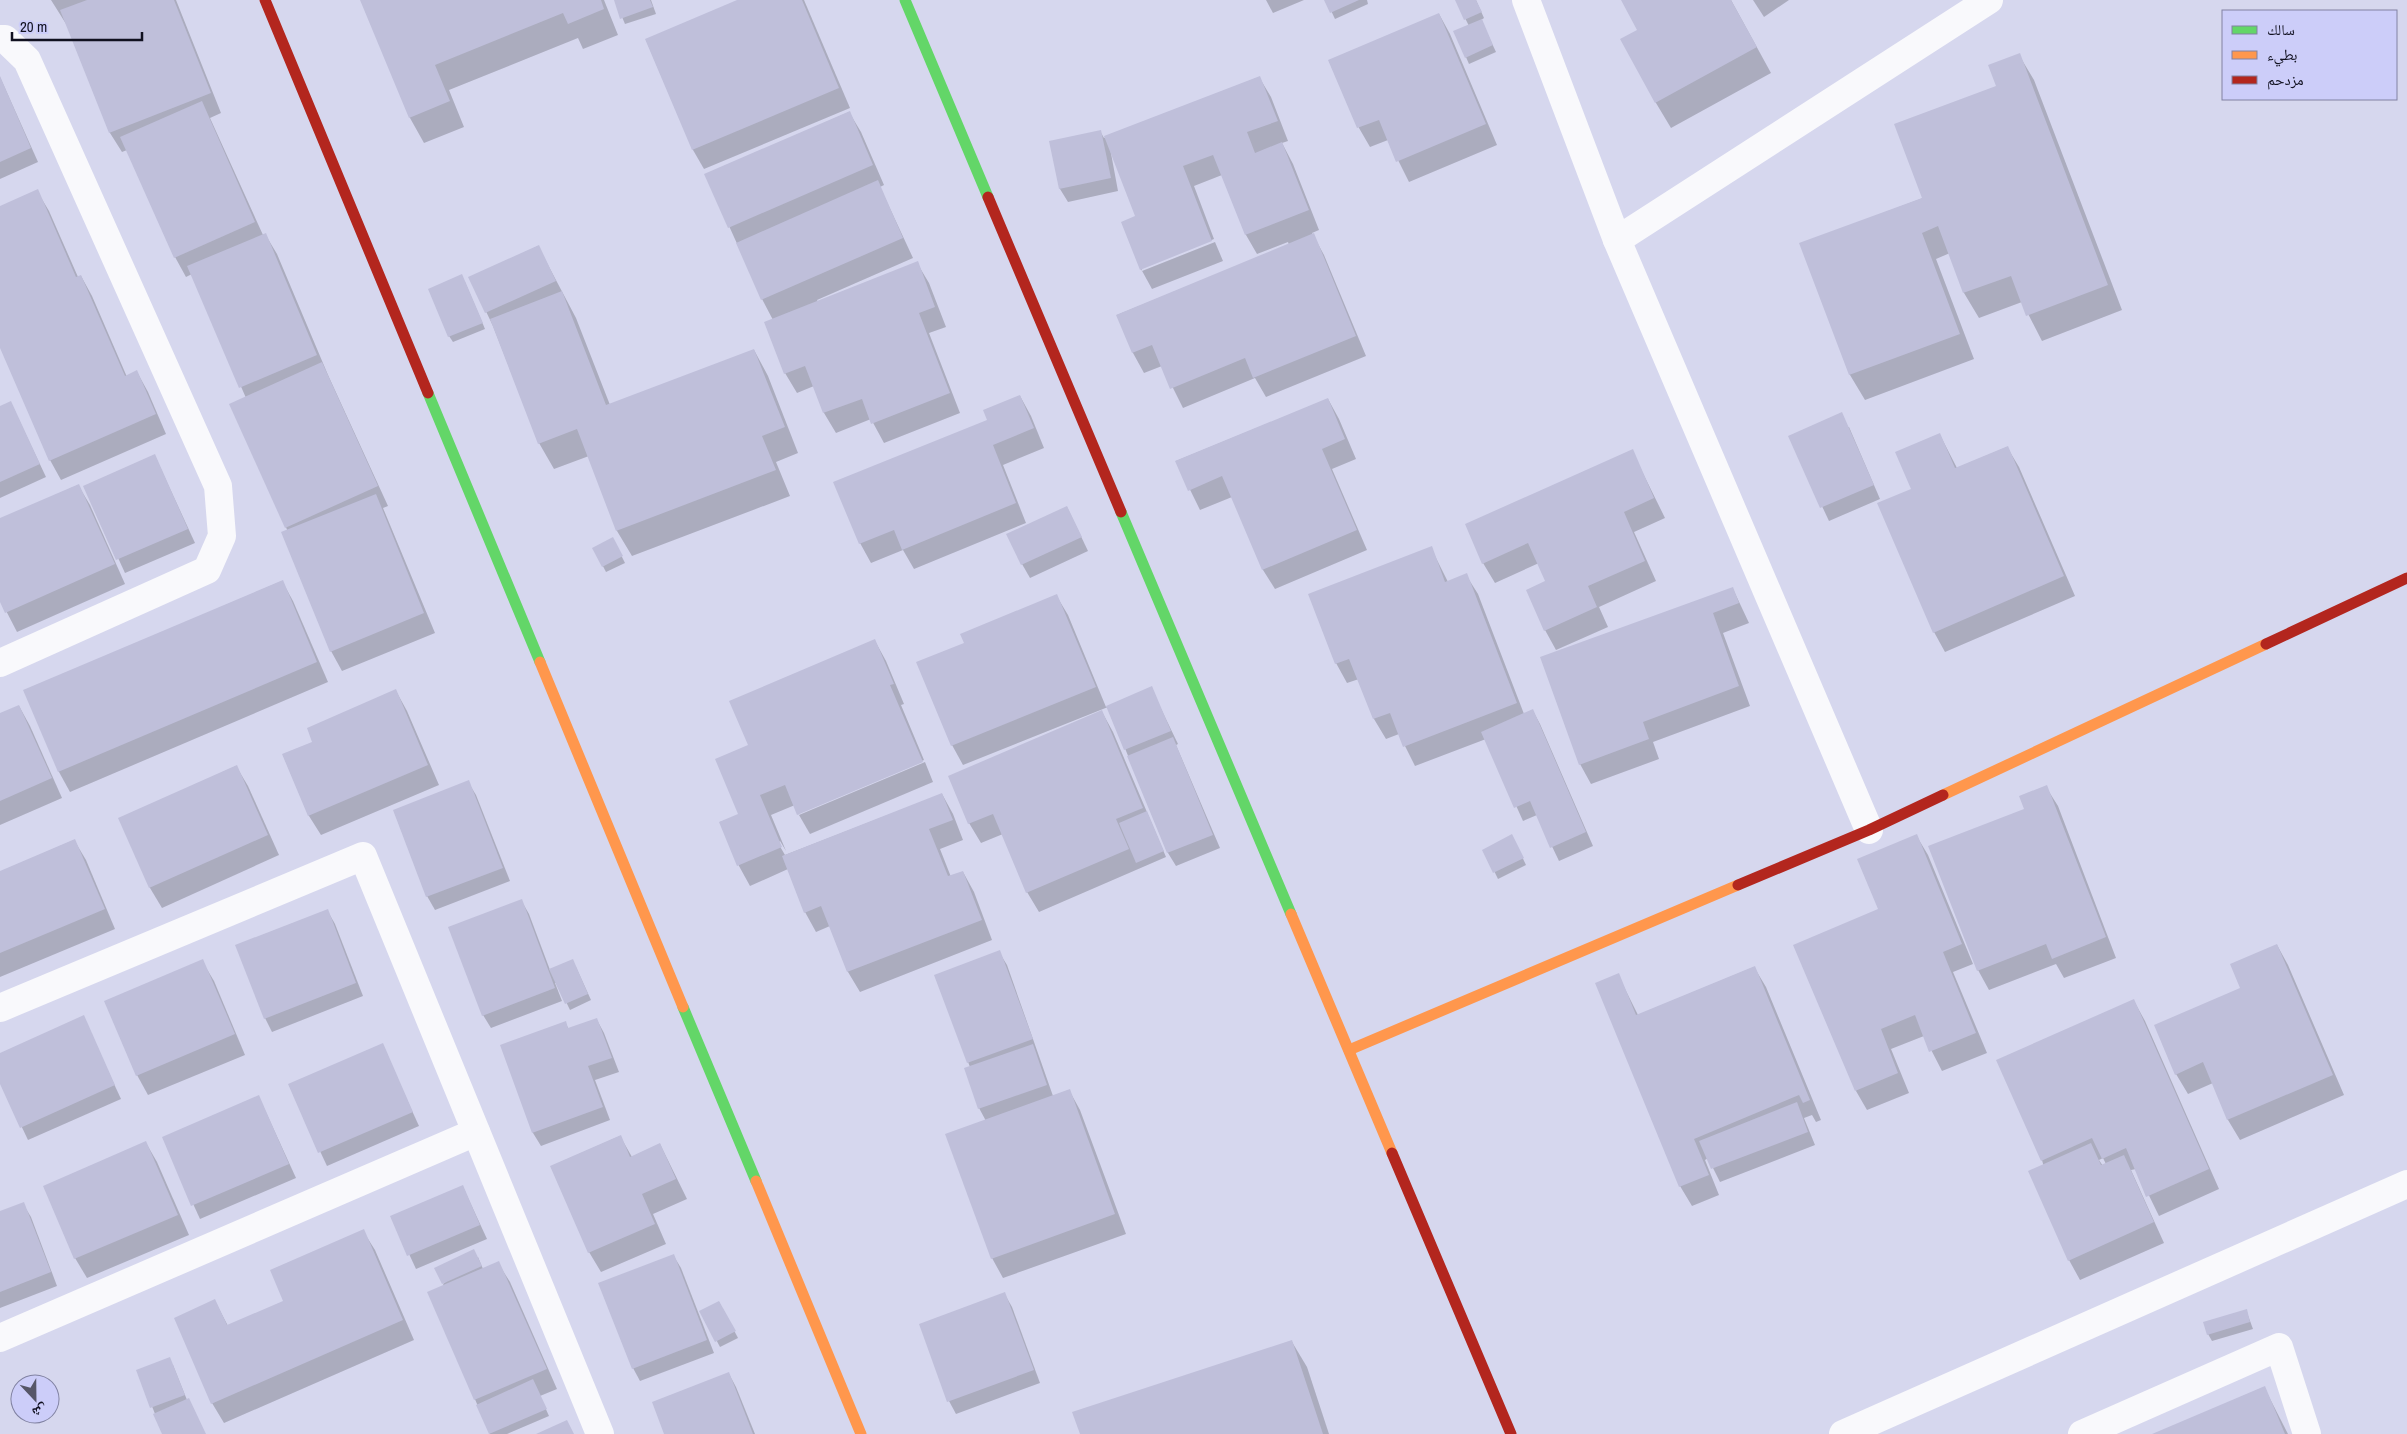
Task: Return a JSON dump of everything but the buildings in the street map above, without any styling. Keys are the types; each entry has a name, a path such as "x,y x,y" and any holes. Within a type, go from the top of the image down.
{"street":[{"path":"265,0 861,1434"},
{"path":"905,0 1511,1434"},
{"path":"1526,0 1617,240 1869,830"},
{"path":"1617,240 1989,0"},
{"path":"0,39 5,39 27,60 214,477 218,486 222,536 207,570 0,663"},
{"path":"1349,1050 1869,830 2407,578"},
{"path":"0,1008 364,856 600,1434"},
{"path":"0,1338 476,1132"},
{"path":"1843,1434 2407,1184"},
{"path":"2082,1434 2279,1347 2307,1434"}],"traffic: fast":[{"path":"905,0 988,197"},
{"path":"428,393 540,662"},
{"path":"1121,512 1291,914"},
{"path":"683,1007 756,1181"}],"traffic: slow":[{"path":"1943,795 2266,644"},
{"path":"540,662 683,1007"},
{"path":"1349,1050 1738,885"},
{"path":"1291,914 1392,1153"},
{"path":"756,1181 861,1434"}],"traffic: jam":[{"path":"265,0 428,393"},
{"path":"988,197 1121,512"},
{"path":"2266,644 2407,578"},
{"path":"1738,885 1869,830 1943,795"},
{"path":"1392,1153 1511,1434"}]}
